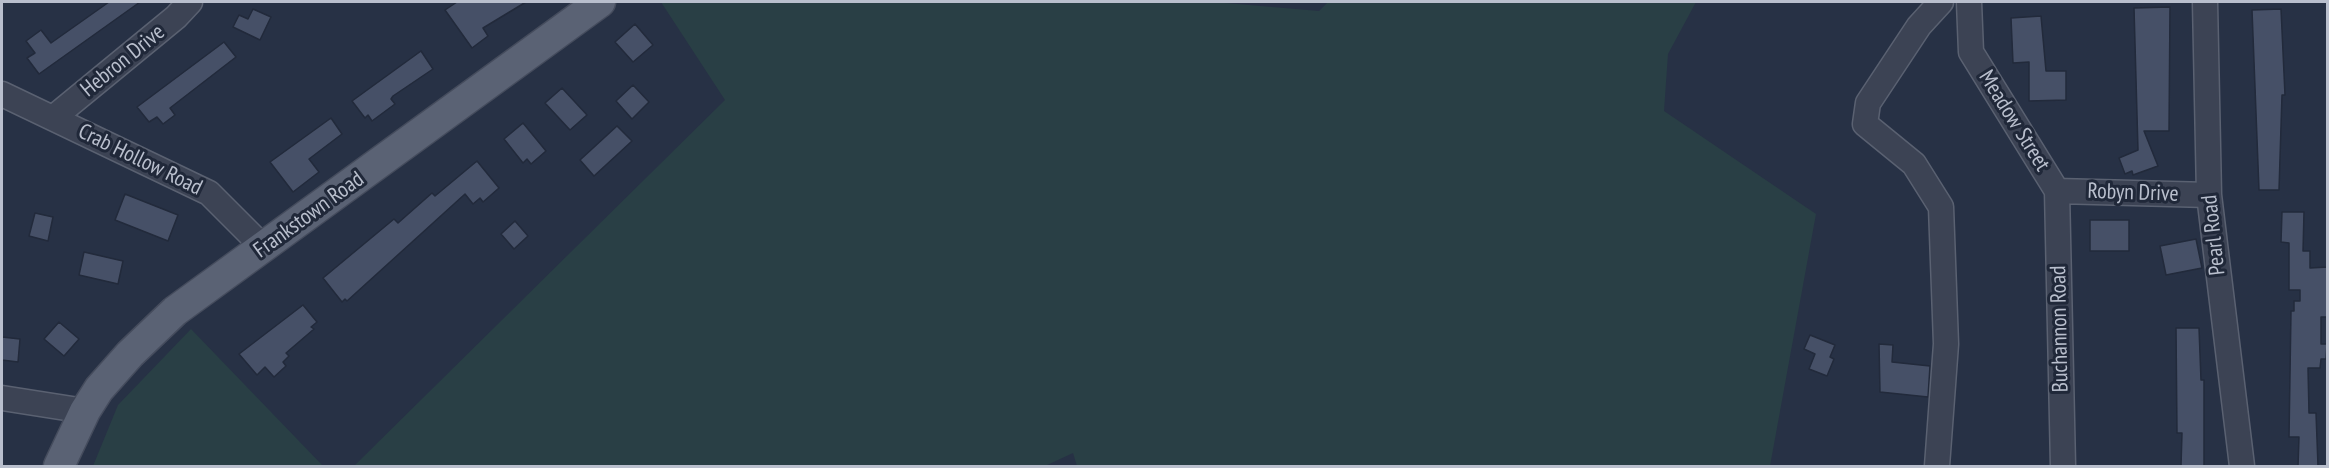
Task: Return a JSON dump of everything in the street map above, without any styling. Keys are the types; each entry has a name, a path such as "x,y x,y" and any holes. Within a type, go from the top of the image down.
{"main road":[{"name":"Frankstown Road","path":"59,466 85,411 130,354 176,311 600,2"}],"street":[{"name":"Hebron Drive","path":"53,118 176,17 190,2"},
{"path":"1937,466 1946,344 1941,207 1914,164 1865,124 1868,103 1919,26 1941,2"},
{"name":"Meadow Street","path":"1970,2 1971,52 2057,191"},
{"name":"Pearl Road","path":"2205,2 2209,195 2242,466"},
{"name":"Crab Hollow Road","path":"3,95 209,193 264,248"},
{"name":"Robyn Drive","path":"2057,191 2209,195"},
{"name":"Buchannon Road","path":"2057,191 2063,466"},
{"path":"2,398 85,411"}],"green space":[{"path":"661,2 1214,2 1319,11 1328,2 1696,2 1668,54 1664,111 1816,214 1770,466 1077,466 1073,453 1045,466 354,466 725,100"},
{"path":"191,329 323,466 93,466 118,405"}],"building":[{"path":"109,2 140,2 39,74 27,58 35,53 26,41 41,30 51,43"},
{"path":"457,2 526,2 483,28 488,36 472,48 445,10"},
{"path":"2170,7 2169,131 2144,131 2158,166 2133,175 2132,171 2125,174 2119,158 2138,150 2134,8"},
{"path":"253,9 271,17 260,40 233,27 239,15 248,19"},
{"path":"2281,9 2285,95 2282,95 2279,190 2259,190 2252,10"},
{"path":"2041,16 2046,71 2066,71 2066,100 2029,101 2029,62 2013,63 2011,18"},
{"path":"635,24 653,45 633,62 615,42"},
{"path":"224,42 236,57 170,108 175,115 163,124 157,117 149,122 137,107"},
{"path":"421,51 433,69 393,96 391,99 395,104 372,121 368,115 365,118 352,101"},
{"path":"633,85 649,102 632,119 616,101"},
{"path":"562,88 587,115 570,130 545,103"},
{"path":"331,118 342,134 309,159 319,172 293,192 270,162"},
{"path":"523,123 546,151 531,164 527,159 523,163 504,139"},
{"path":"617,126 632,141 594,176 580,160"},
{"path":"477,161 499,188 483,202 480,198 473,204 465,194 347,301 345,299 342,302 323,278 394,219 398,223 432,193 435,196"},
{"path":"125,194 178,215 168,241 115,220"},
{"path":"2282,212 2304,212 2303,251 2310,251 2310,268 2328,267 2328,317 2321,317 2321,344 2327,344 2326,359 2321,359 2320,368 2308,368 2309,413 2316,413 2318,466 2298,466 2299,437 2289,437 2291,311 2294,311 2294,301 2300,301 2300,290 2289,290 2289,243 2281,242"},
{"path":"35,213 53,217 48,241 29,236"},
{"path":"2090,220 2129,220 2129,251 2090,251"},
{"path":"515,221 528,236 514,249 501,234"},
{"path":"2196,239 2202,268 2166,275 2160,246"},
{"path":"84,252 123,261 118,284 79,275"},
{"path":"303,305 317,322 311,327 314,329 286,353 289,356 283,362 286,366 274,377 265,367 257,375 239,354"},
{"path":"59,322 79,339 64,356 44,339"},
{"path":"2176,328 2199,328 2201,380 2204,380 2204,466 2181,466 2182,433 2177,433"},
{"path":"1810,335 1835,345 1830,357 1834,359 1827,376 1809,369 1815,354 1804,349"},
{"path":"2,337 20,339 18,362 2,360"},
{"path":"1879,344 1893,345 1892,362 1930,366 1928,397 1880,392"}]}
